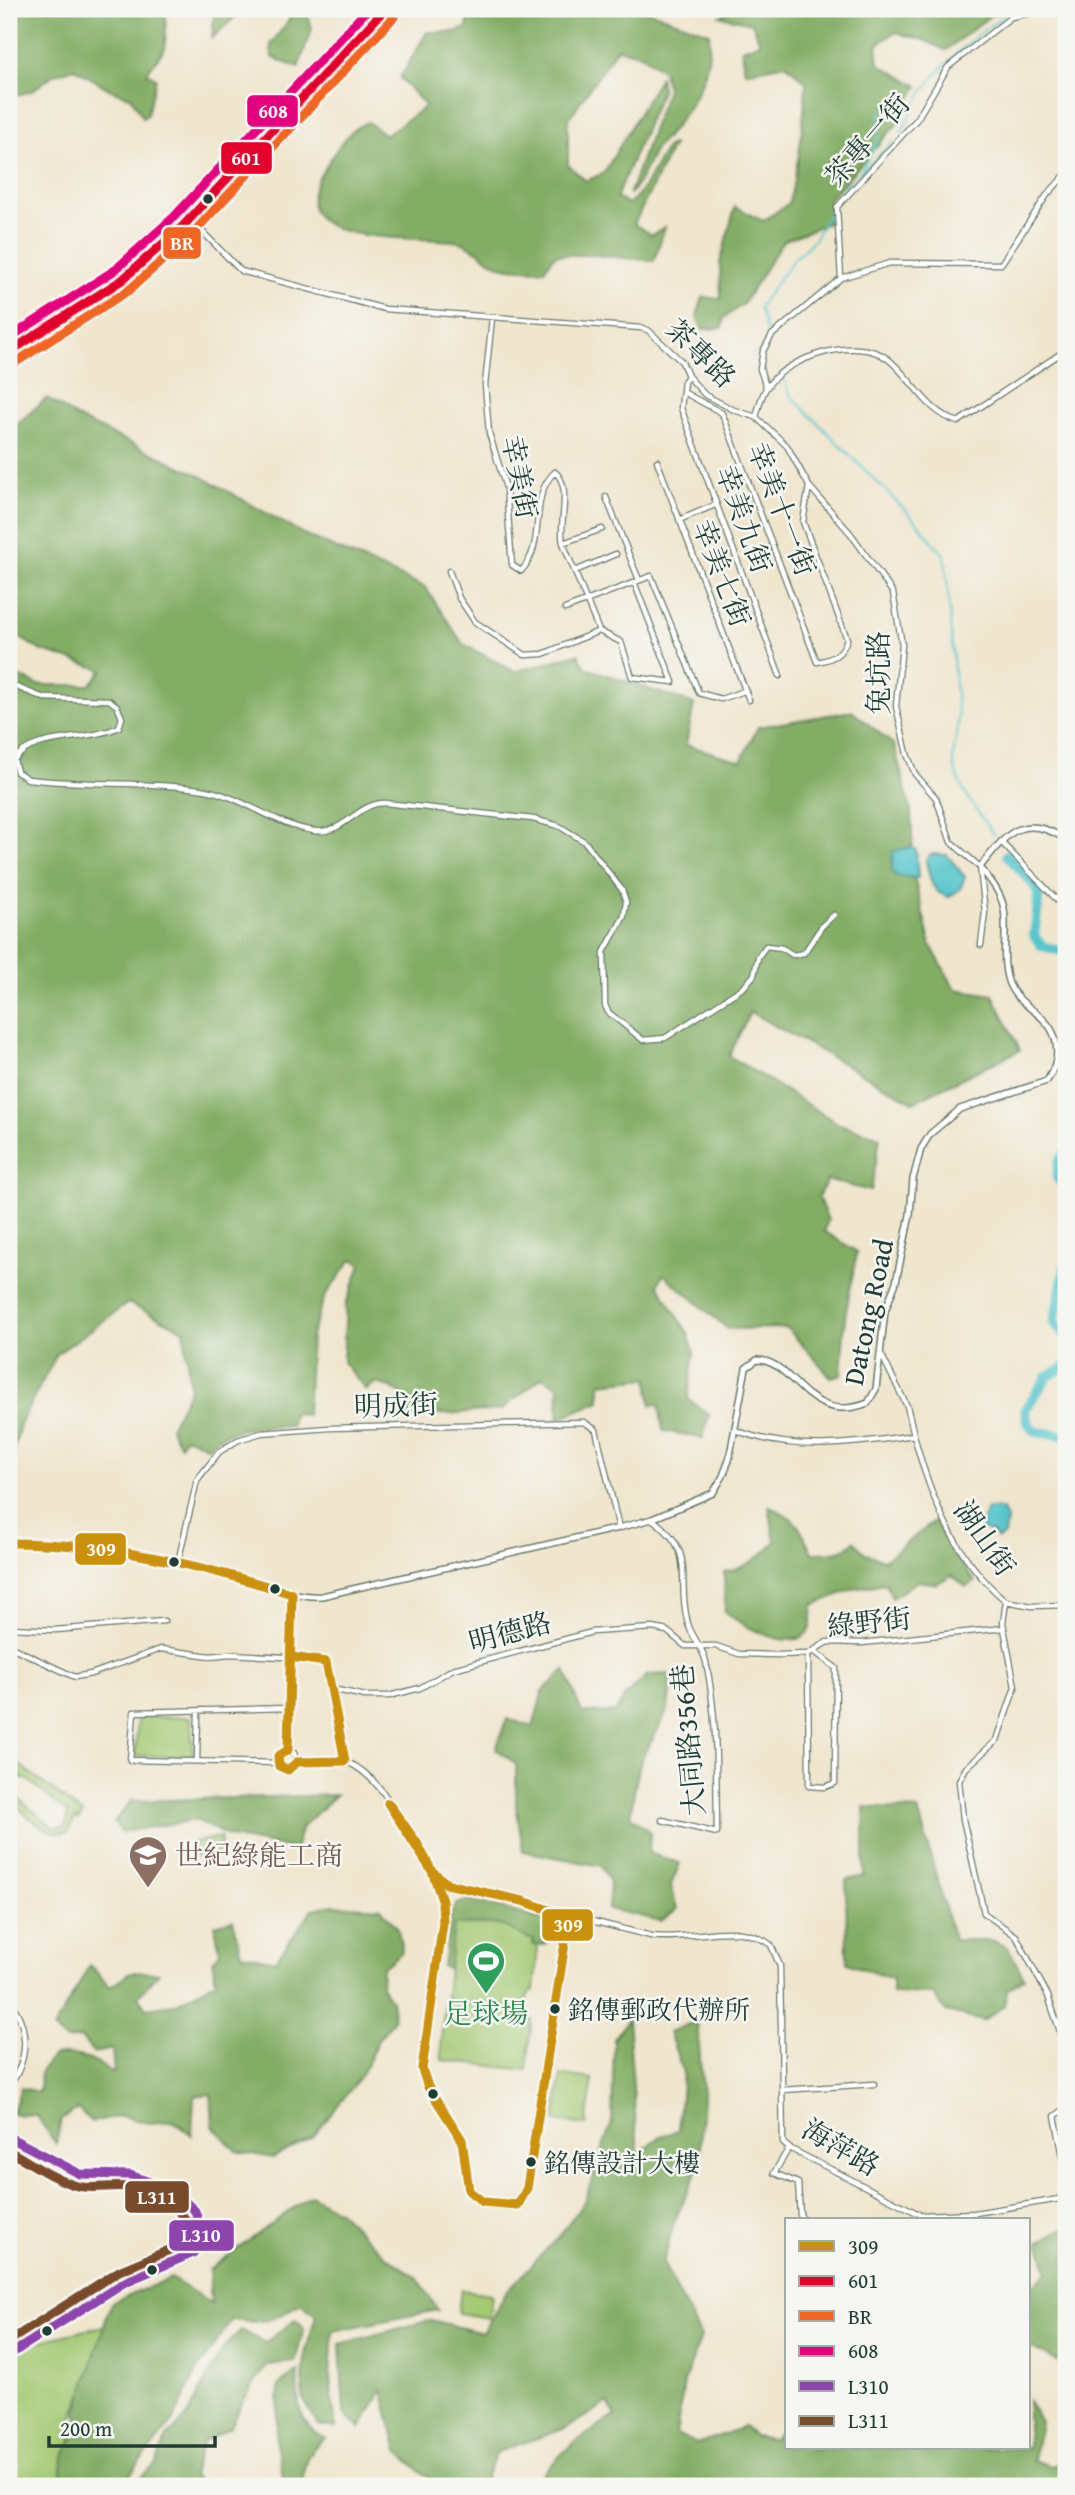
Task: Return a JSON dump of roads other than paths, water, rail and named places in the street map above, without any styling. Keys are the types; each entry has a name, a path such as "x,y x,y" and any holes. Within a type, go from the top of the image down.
{"main road":[{"path":"9,340 131,259 197,196 372,9"},
{"path":"9,352 122,280 190,219 385,9"}],"street":[{"name":"茶專一街","path":"841,278 837,207 917,119 948,67 1012,17 1035,12 1066,13"},
{"path":"766,387 760,369 763,351 772,335 841,278 890,263 1001,264 1047,195 1066,174"},
{"path":"190,219 197,196"},
{"name":"茶專路","path":"190,219 241,271 385,309 648,330 682,362 688,376 712,399 756,417 766,387 784,369 809,356 831,350 873,352 886,357 941,416 958,422 1066,350"},
{"name":"幸美街","path":"492,318 486,397 489,433 506,488 512,565 522,571 532,558 545,484 555,472 561,477 564,491 560,531 563,543 599,631"},
{"name":"幸美九街","path":"688,376 681,408 780,676"},
{"name":"幸美十一街","path":"683,393 722,413 817,662 844,650 847,639 803,522 809,486"},
{"name":"兔坑路","path":"756,417 787,446 809,486 851,534 893,593 897,603 902,645 896,706 907,754 915,774 936,799 951,842 980,867"},
{"name":"幸美七街","path":"657,461 749,700"},
{"path":"449,572 459,598 475,622 525,655 543,654 599,631 621,642 632,677 673,682 606,497"},
{"path":"679,520 715,505"},
{"path":"563,543 602,528"},
{"path":"575,571 616,554"},
{"path":"565,609 651,576 699,693 721,699 744,691"},
{"path":"9,684 44,698 109,700 117,705 122,718 119,727 101,736 40,743 22,748 14,760 17,772 28,779 198,788 235,798 275,817 315,831 344,826 364,807 385,803 533,820 559,826 576,836 604,864 622,890 626,902 624,916 604,952 605,1005 608,1012 643,1040 665,1038 744,987 754,975 758,957 766,946 782,948 793,955 804,953 822,926 834,915"},
{"path":"981,945 985,912 980,867 1013,830 1032,825 1066,839"},
{"path":"1001,842 1066,909"},
{"name":"Datong Road","path":"9,1543 60,1541 178,1562 232,1574 307,1597 352,1591 652,1519 713,1493 723,1476 735,1430 743,1375 751,1363 766,1360 826,1406 851,1408 873,1398 886,1311 896,1282 910,1216 913,1179 921,1149 930,1134 960,1109 1047,1081 1058,1055 1054,1035 1043,1018 1016,997 1008,981 1004,907 997,889 980,867"},
{"name":"湖山街","path":"879,1350 907,1406 924,1474 945,1525 974,1567 1006,1601 1003,1628 1014,1687 997,1740 966,1768 959,1782 963,1819 984,1913 1016,1936 1048,1996 1066,2049"},
{"name":"明成街","path":"178,1562 193,1496 202,1472 228,1445 261,1433 422,1424 584,1422 596,1430 618,1528"},
{"path":"735,1430 773,1442 834,1445 914,1435"},
{"name":"大同路356巷","path":"652,1519 672,1533 681,1555 689,1627 706,1660 712,1697 717,1833 662,1821"},
{"path":"288,1750 292,1594"},
{"path":"1006,1601 1032,1606 1066,1605"},
{"path":"9,1628 55,1630 163,1621"},
{"name":"綠野街","path":"700,1645 716,1646 738,1654 808,1654 827,1642 862,1643 1003,1628"},
{"name":"明德路","path":"332,1689 365,1696 389,1696 420,1688 453,1668 592,1632 653,1629 667,1632 685,1646 700,1645"},
{"path":"9,1646 75,1677 92,1674 161,1649 210,1656 230,1654 321,1658 326,1662 345,1761 298,1762 288,1770 278,1762 131,1760 134,1712 289,1708"},
{"path":"808,1654 809,1786 825,1787 835,1783 836,1668 815,1652"},
{"path":"197,1761 198,1711"},
{"path":"288,1750 296,1755 298,1762"},
{"path":"278,1762 280,1754 288,1750"},
{"name":"海萍路","path":"345,1761 380,1790 433,1873 447,1884 650,1936 672,1939 738,1930 771,1945 780,1966 783,2143 789,2148 921,2215 930,2217 1066,2198"},
{"path":"9,2001 19,2012 25,2032 23,2059 9,2086"},
{"path":"782,2090 874,2084"},
{"path":"1066,2108 1055,2116 1066,2171"},
{"path":"9,2137 80,2174 95,2176 121,2173 159,2183 174,2191 195,2211 202,2231 200,2246 193,2253 125,2282 9,2355"},
{"path":"789,2148 774,2173 798,2183 802,2218"}],"water":[{"path":"911,847 916,850 918,878 896,876 892,870 893,851"},
{"path":"930,854 947,855 965,877 960,889 950,897 939,892 932,884 926,861"},
{"path":"987,1509 1001,1509 1007,1519 1005,1535 997,1539 992,1533 980,1528"}],"waterway":[{"path":"901,133 927,86 959,51 988,27 1016,12 1029,9"},
{"path":"767,333 759,307 793,260 813,241 847,183 858,176 877,143 881,110"},
{"path":"862,172 893,142"},
{"path":"783,377 790,395 914,519 945,556 958,719 953,757 958,778 968,798 994,835"},
{"path":"1007,855 1037,890 1034,936 1042,946 1066,952"},
{"path":"1066,1152 1059,1162 1057,1178 1066,1188"},
{"path":"1066,1264 1054,1323 1066,1336"},
{"path":"1066,1366 1047,1377 1025,1410 1027,1420 1034,1431 1066,1437"}],"place":[{"name":"世紀綠能工商","path":"148,1889"},
{"name":"足球場","path":"486,1995"},
{"name":"銘傳郵政代辦所","path":"555,2009"},
{"name":"銘傳設計大樓","path":"531,2162"}]}
